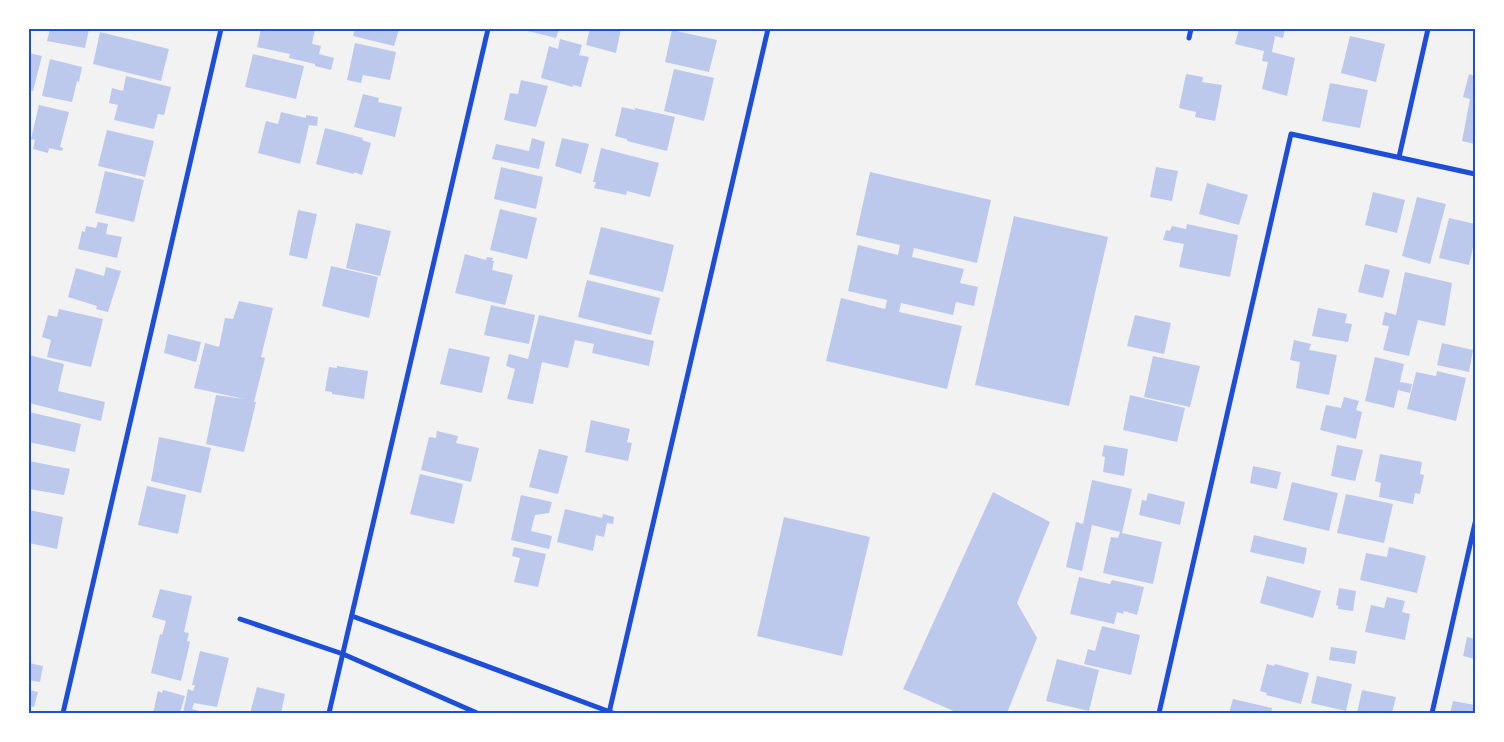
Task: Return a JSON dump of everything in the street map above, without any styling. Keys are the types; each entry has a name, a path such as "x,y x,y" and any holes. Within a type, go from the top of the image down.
{"street":[{"path":"63,713 221,29"},
{"path":"329,713 488,29"},
{"path":"352,616 610,713 768,29"},
{"path":"1189,38 1191,29"},
{"path":"1399,158 1428,29"},
{"path":"1160,713 1291,134 1475,174"},
{"path":"1432,713 1475,523"},
{"path":"240,619 342,654 477,713"}],"building":[{"path":"50,29 89,29 85,48 47,41"},
{"path":"261,29 315,29 312,44 321,46 319,54 334,58 331,70 289,58 290,54 257,47"},
{"path":"355,29 399,29 394,46 353,36"},
{"path":"520,29 559,29 556,38"},
{"path":"590,29 621,29 616,53 586,45"},
{"path":"1239,29 1285,29 1283,38 1275,36 1272,52 1295,58 1287,96 1262,89 1268,62 1262,61 1264,51 1235,44"},
{"path":"672,30 717,40 709,72 665,62"},
{"path":"100,32 169,49 161,81 93,64"},
{"path":"1350,36 1385,44 1376,82 1341,73"},
{"path":"560,39 582,45 579,55 589,57 581,87 573,85 573,87 541,78 549,46 558,49"},
{"path":"355,43 396,52 390,80 363,75 361,83 347,80"},
{"path":"29,53 42,56 33,91 29,90"},
{"path":"253,54 304,66 296,99 245,87"},
{"path":"50,59 82,67 72,102 42,96"},
{"path":"674,69 714,78 704,121 664,111"},
{"path":"1186,74 1203,77 1202,82 1222,85 1215,121 1195,117 1196,112 1179,108"},
{"path":"1469,74 1475,76 1475,144 1462,141 1470,99 1463,97"},
{"path":"126,76 171,87 164,115 158,114 154,129 114,120 118,105 109,103 112,88 123,91"},
{"path":"521,80 548,86 536,127 504,120 510,93 518,94"},
{"path":"1330,83 1368,90 1360,128 1322,121"},
{"path":"363,94 379,98 378,102 402,107 395,137 354,127"},
{"path":"39,105 69,112 60,147 63,148 62,151 49,148 48,153 33,149 35,140 31,139"},
{"path":"622,107 675,117 667,151 615,136"},
{"path":"281,112 306,118 306,115 318,117 317,126 309,125 300,164 258,153 266,121 278,124"},
{"path":"325,128 363,138 362,140 371,143 362,175 316,164"},
{"path":"107,130 154,141 145,177 98,166"},
{"path":"532,138 545,142 539,169 492,159 496,144 529,151"},
{"path":"562,138 589,144 581,174 555,166"},
{"path":"601,148 659,163 650,197 627,191 626,195 594,188 596,182 593,182"},
{"path":"501,167 543,177 536,209 494,199"},
{"path":"1156,167 1178,171 1172,201 1150,197"},
{"path":"105,171 144,180 134,222 95,213"},
{"path":"870,172 991,200 977,263 914,248 912,257 964,269 960,283 978,287 974,306 956,302 953,315 901,303 899,312 962,326 947,389 826,361 841,298 885,309 887,300 848,291 858,245 898,255 900,245 856,235"},
{"path":"1207,183 1248,195 1239,225 1199,214"},
{"path":"1373,192 1405,200 1397,233 1365,225"},
{"path":"1417,197 1446,204 1430,264 1402,256"},
{"path":"500,209 537,218 527,259 490,250"},
{"path":"298,210 317,214 307,259 289,255"},
{"path":"1014,216 1108,237 1069,406 975,385"},
{"path":"1449,218 1475,224 1475,239 1469,265 1439,258"},
{"path":"98,222 108,224 106,234 122,237 117,258 78,249 82,231 85,232 86,226 96,228"},
{"path":"356,223 391,231 380,276 346,268"},
{"path":"1187,224 1238,235 1230,277 1179,267 1184,244 1163,240 1166,230 1170,231 1172,226 1186,229"},
{"path":"601,227 674,245 663,292 589,274"},
{"path":"465,254 486,260 487,257 493,258 492,270 513,275 505,305 455,293"},
{"path":"1365,264 1390,270 1383,298 1358,292"},
{"path":"331,266 378,277 369,318 322,306"},
{"path":"106,267 121,271 108,312 96,309 97,306 68,297 76,268 104,276"},
{"path":"1405,272 1452,283 1445,326 1418,320 1409,356 1383,350 1389,326 1382,325 1385,312 1396,315"},
{"path":"587,280 660,298 651,335 578,317"},
{"path":"239,301 273,308 261,357 265,358 244,452 206,444 216,395 244,399 194,388 205,343 219,347 225,318 233,319"},
{"path":"491,305 535,315 529,344 484,335"},
{"path":"1318,308 1347,314 1345,323 1352,324 1348,342 1312,336"},
{"path":"59,309 103,319 91,367 47,357 51,340 42,337 48,315 57,317"},
{"path":"539,315 654,341 649,366 592,353 594,344 575,340 568,368 542,362 533,404 507,399 515,369 506,366 509,354 528,359"},
{"path":"1135,315 1171,323 1164,354 1127,346"},
{"path":"168,334 201,342 196,362 164,353"},
{"path":"1294,340 1311,344 1309,350 1337,355 1329,395 1296,388 1300,362 1290,360"},
{"path":"1442,343 1473,350 1469,372 1437,365"},
{"path":"449,348 490,357 482,393 440,384"},
{"path":"29,355 64,364 58,391 105,402 101,421 29,403"},
{"path":"1153,356 1200,366 1190,407 1144,397"},
{"path":"1375,357 1404,364 1400,382 1412,384 1410,393 1398,390 1394,408 1365,401"},
{"path":"337,366 368,371 364,399 332,394 332,392 325,391 329,367 337,368"},
{"path":"1437,371 1466,378 1456,421 1407,409 1416,372 1436,376"},
{"path":"1130,395 1185,408 1177,442 1123,430"},
{"path":"1344,397 1359,401 1356,410 1362,412 1356,439 1320,430 1326,405 1341,408"},
{"path":"29,412 81,424 75,452 29,442"},
{"path":"591,420 630,429 627,442 632,443 628,461 585,452"},
{"path":"437,431 458,436 456,443 479,448 471,482 421,470 429,437 436,438"},
{"path":"159,437 211,448 201,493 151,481"},
{"path":"1104,445 1128,449 1124,476 1103,472 1105,457 1102,456"},
{"path":"1337,445 1363,450 1355,481 1331,476"},
{"path":"539,449 568,456 558,494 529,487"},
{"path":"1380,454 1422,462 1420,474 1424,475 1420,494 1415,493 1413,504 1379,497 1381,483 1375,481"},
{"path":"29,461 70,469 64,495 29,489"},
{"path":"1253,466 1281,472 1277,489 1250,483"},
{"path":"420,474 463,484 454,524 410,514"},
{"path":"1092,480 1132,489 1122,533 1162,542 1153,584 1103,573 1111,537 1118,538 1120,532 1092,525 1082,571 1066,567 1076,522 1083,524"},
{"path":"1292,482 1338,493 1329,531 1283,520"},
{"path":"147,486 186,495 178,534 138,525"},
{"path":"993,492 1050,522 1017,603 1037,638 1007,713 958,713 903,689"},
{"path":"1148,493 1185,502 1180,525 1139,515 1142,500 1146,501"},
{"path":"1346,494 1393,504 1384,543 1337,533"},
{"path":"521,495 552,502 549,513 535,515 531,531 552,536 549,549 511,540"},
{"path":"565,509 602,518 603,514 614,517 613,524 607,523 604,537 596,535 593,551 557,542"},
{"path":"29,510 63,517 57,549 29,543"},
{"path":"784,517 870,537 842,656 757,636"},
{"path":"1254,535 1307,548 1304,564 1250,552"},
{"path":"514,547 546,554 538,587 514,582 520,558 512,556"},
{"path":"1389,547 1426,556 1417,593 1360,580 1366,553 1387,557"},
{"path":"1267,576 1321,591 1313,618 1260,603"},
{"path":"1079,577 1110,584 1112,580 1144,587 1137,615 1124,611 1123,614 1117,612 1114,624 1070,614"},
{"path":"1339,588 1356,591 1353,611 1338,609 1336,605"},
{"path":"160,589 192,596 184,632 189,633 187,641 190,642 181,681 151,673 160,634 162,635 166,621 152,617"},
{"path":"1387,597 1405,601 1402,612 1410,614 1405,640 1365,632 1371,605 1384,608"},
{"path":"1102,626 1140,635 1131,675 1084,664 1088,649 1095,651"},
{"path":"1467,637 1475,639 1475,659 1463,656"},
{"path":"1331,647 1357,651 1355,664 1329,660"},
{"path":"200,651 229,658 217,707 194,703 192,709 207,713 183,713 188,689 193,691 195,685 192,685"},
{"path":"1057,659 1099,670 1089,711 1046,701"},
{"path":"29,663 43,666 40,682 29,680"},
{"path":"1267,664 1274,666 1275,664 1309,673 1301,704 1266,695 1267,693 1260,691"},
{"path":"1317,676 1352,684 1346,711 1311,703"},
{"path":"257,687 285,694 281,713 250,713"},
{"path":"29,690 38,692 34,707 29,706"},
{"path":"163,690 185,696 180,713 153,713 158,691 162,693"},
{"path":"1362,690 1396,697 1392,713 1357,713"},
{"path":"1233,699 1272,708 1271,713 1229,713"},
{"path":"1453,701 1475,705 1475,713 1450,713"}]}
